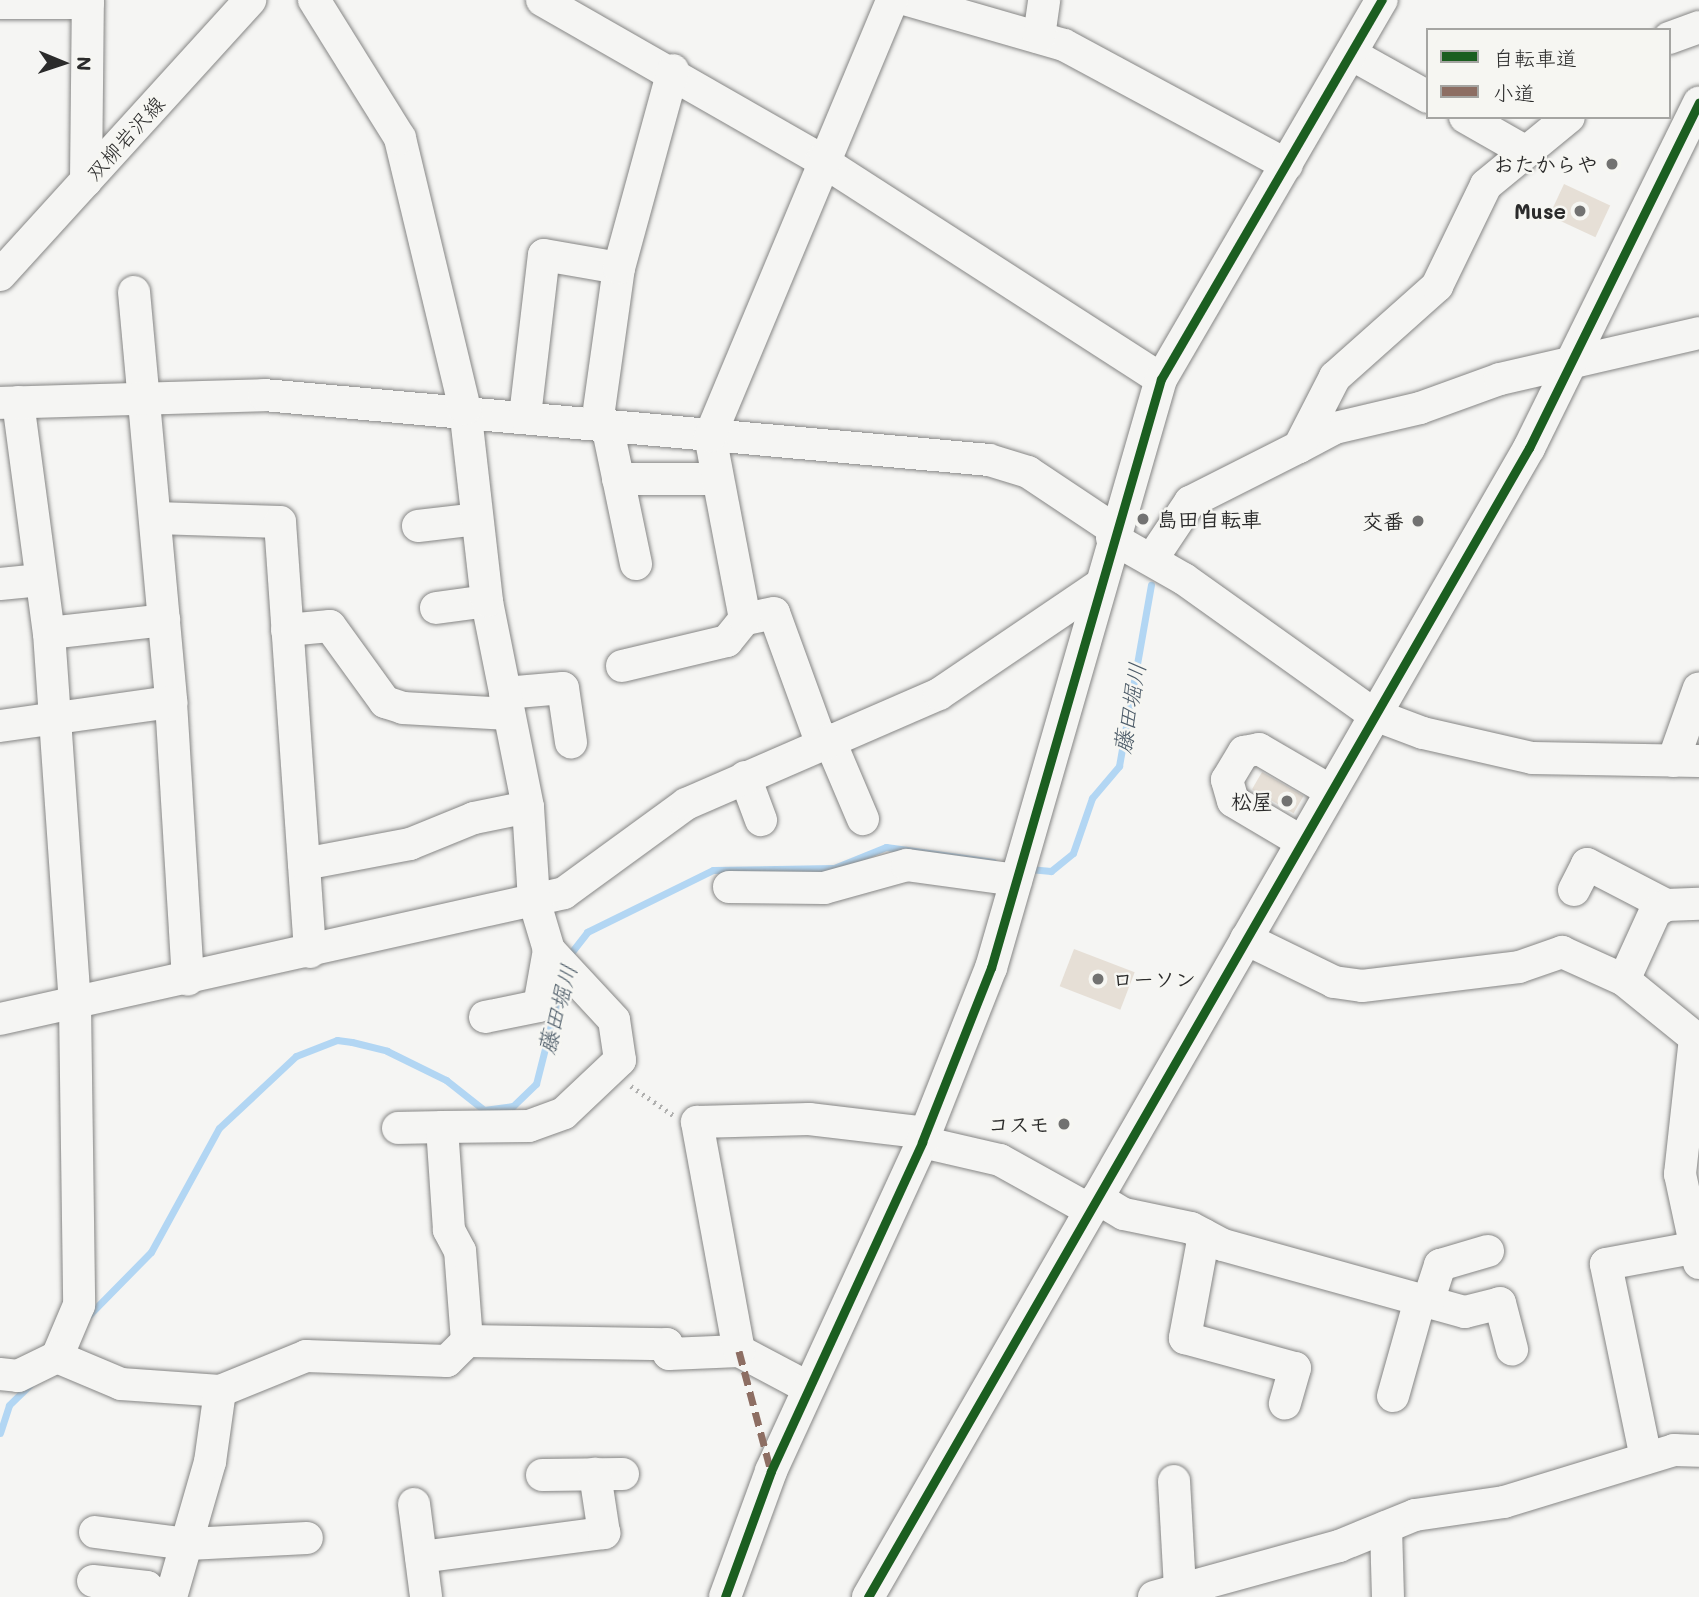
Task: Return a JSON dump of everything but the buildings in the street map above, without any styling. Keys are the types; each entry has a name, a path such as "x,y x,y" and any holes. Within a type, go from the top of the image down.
{"street":[{"name":"双柳岩沢線","path":"0,275 250,0"},
{"path":"314,0 400,138 465,409 487,601 528,807 534,900 562,962 614,1020 620,1060 612,1074 596,1079 564,1113 530,1126 398,1128"},
{"path":"745,619 716,479 710,436 821,160 892,0"},
{"path":"908,0 1065,45 1287,165"},
{"path":"1039,37 1044,0"},
{"path":"725,1597 807,1387 924,1137 991,968 1097,587 1161,379 1382,0"},
{"path":"0,3 88,1 86,181"},
{"path":"561,5 821,160 1161,379"},
{"path":"1671,37 1699,27"},
{"path":"1351,54 1426,96"},
{"path":"636,564 618,480 602,424 619,268 673,70"},
{"path":"868,1597 1578,360 1699,103"},
{"path":"1468,119 1526,152"},
{"path":"1299,447 1335,377 1437,286 1486,186 1567,119"},
{"path":"525,416 544,255 619,268"},
{"path":"134,292 139,397 156,518 172,702 188,979"},
{"path":"1152,559 1190,502 1335,428 1578,360 1699,332"},
{"path":"64,1361 79,1305 75,1005 49,633 9,402 264,395 465,409 710,436 989,460 1028,472 1375,715 1482,751 1686,761 1699,688"},
{"path":"618,480 716,479"},
{"path":"156,518 280,522 310,952"},
{"path":"418,526 477,519"},
{"path":"0,584 41,580"},
{"path":"0,1019 75,1005 564,893 686,804 825,740 939,694 1097,587"},
{"path":"436,608 487,601"},
{"path":"622,666 727,641 745,619 775,613 825,740 863,819"},
{"path":"49,633 163,620"},
{"path":"288,630 330,626 385,702 403,708 507,704 563,688 571,742"},
{"path":"0,726 172,702"},
{"path":"1302,842 1233,801 1227,780 1244,752 1259,749 1331,791"},
{"path":"745,777 761,820"},
{"path":"304,864 410,844 474,818 528,807"},
{"path":"1574,890 1587,864 1666,905 1699,904"},
{"path":"729,887 811,889 907,865 1019,872"},
{"path":"1624,980 1655,912 1666,905"},
{"path":"1246,939 1334,982 1362,986 1519,967 1562,952 1624,980 1697,1040 1680,1174 1698,1253 1595,1266 1646,1458"},
{"path":"485,1017 540,1006 562,962"},
{"path":"739,1351 697,1122 809,1119 924,1137 1000,1160 1093,1204 1424,1301 1465,1312 1500,1303 1512,1349"},
{"path":"442,1126 449,1230 460,1251 467,1341"},
{"path":"1204,1235 1185,1338 1295,1368 1285,1404"},
{"path":"1393,1396 1424,1301 1440,1265 1488,1251"},
{"path":"0,1374 18,1376 64,1361 121,1384 220,1391 306,1356 447,1361 467,1341 667,1344 669,1354 739,1351 807,1387"},
{"path":"172,1597 210,1462 220,1391"},
{"path":"1174,1481 1167,1593 1386,1527 1415,1515 1504,1502 1646,1458 1699,1451"},
{"path":"421,1557 604,1533 609,1474 542,1475"},
{"path":"414,1504 426,1597"},
{"path":"1386,1527 1388,1597"},
{"path":"95,1532 188,1544 307,1538"},
{"path":"93,1581 147,1587 150,1597"}],"path":[{"path":"612,1074 672,1115 697,1122"}],"waterway":[{"name":"藤田堀川","path":"1029,869 1051,871 1073,853 1092,798 1119,766 1151,585"},
{"name":"藤田堀川","path":"567,958 587,932 713,870 834,868 886,847 993,862"},
{"name":"藤田堀川","path":"89,1315 151,1252 219,1128 296,1056 337,1040 352,1042 387,1051 446,1080 484,1110 513,1106 536,1084 563,977"},
{"name":"藤田堀川","path":"0,1433 9,1405 30,1385"}],"marked path":[{"path":"739,1351 771,1471"}],"cycle path":[{"path":"725,1597 771,1471 922,1142 991,968 1161,379 1382,0"},
{"path":"868,1597 1529,448 1699,103"}],"place":[{"name":"おたからや","path":"1612,164"},
{"name":"Muse","path":"1580,211"},
{"name":"島田自転車","path":"1143,519"},
{"name":"交番","path":"1418,521"},
{"name":"松屋","path":"1287,801"},
{"name":"ローソン","path":"1098,979"},
{"name":"コスモ","path":"1064,1124"}]}
